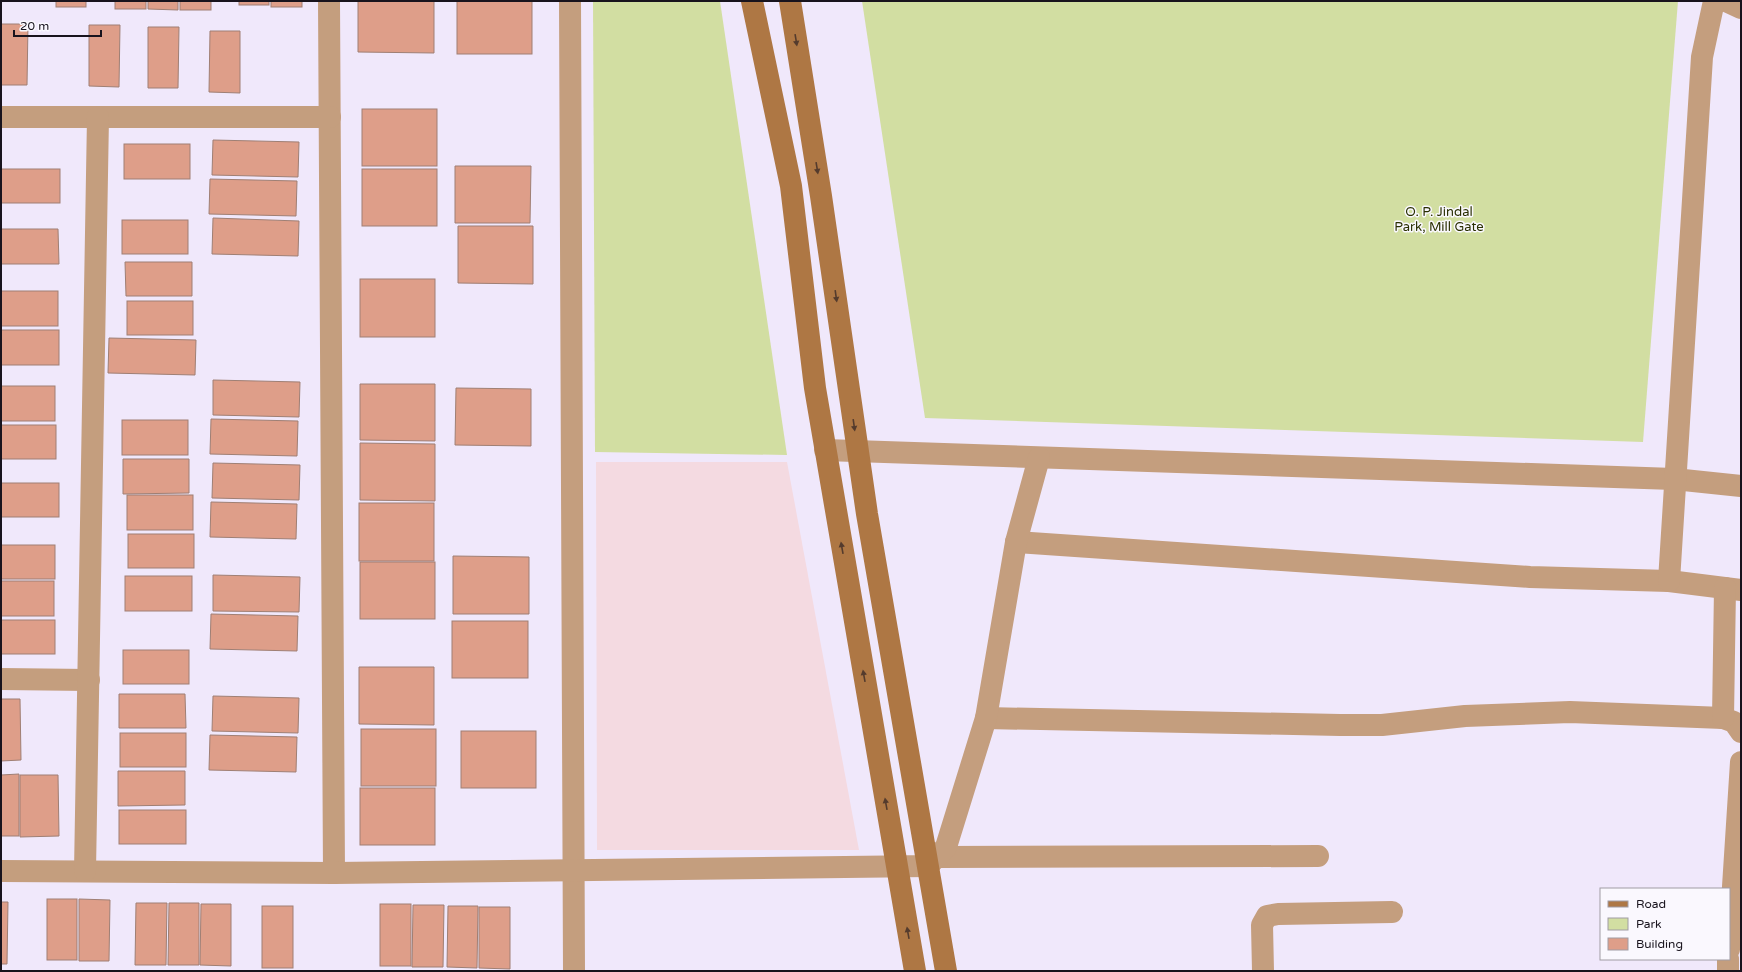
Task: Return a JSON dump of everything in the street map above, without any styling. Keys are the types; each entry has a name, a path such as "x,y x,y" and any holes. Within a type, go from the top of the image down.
{"main road":[{"path":"752,1 791,186 815,388 915,971"},
{"path":"790,1 821,196 867,514 933,861 946,971"}],"street":[{"path":"329,1 334,873"},
{"path":"570,1 574,971"},
{"path":"1669,581 1674,479 1702,57 1714,1"},
{"path":"1726,1 1741,8"},
{"path":"1,116 330,117"},
{"path":"85,871 98,117"},
{"path":"825,450 1674,479 1741,484"},
{"path":"933,861 946,847 986,718 1016,542 1039,458"},
{"path":"1016,542 1530,577 1669,581 1733,589 1723,718"},
{"path":"1,679 88,680"},
{"path":"986,718 1382,725 1465,716 1570,712 1723,718 1734,722 1741,732"},
{"path":"1730,933 1741,762"},
{"path":"1,871 334,873 897,866 933,861 1318,856"},
{"path":"1262,971 1262,925 1267,916 1278,914 1392,912"},
{"path":"1728,960 1728,971"}],"shaded area":[{"path":"596,462 787,462 859,850 597,850"}],"green space":[{"path":"593,1 720,1 787,455 595,452"},
{"name":"O. P. Jindal Park, Mill Gate","path":"862,1 1678,1 1643,442 925,418"}],"building":[{"path":"56,1 86,1 86,7 56,7"},
{"path":"115,1 146,1 146,9 115,9"},
{"path":"148,1 178,1 178,10 148,9"},
{"path":"180,1 211,1 211,10 180,10"},
{"path":"239,1 269,1 269,5 239,5"},
{"path":"271,1 302,1 302,7 271,7"},
{"path":"358,1 434,1 434,53 358,52"},
{"path":"457,1 532,1 532,54 457,54"},
{"path":"1,24 28,24 27,85 1,85"},
{"path":"89,25 120,25 119,87 89,86"},
{"path":"148,27 179,27 178,88 148,88"},
{"path":"210,31 240,31 240,93 209,92"},
{"path":"362,109 437,109 437,166 362,166"},
{"path":"213,140 299,142 298,177 212,175"},
{"path":"124,144 190,144 190,179 124,179"},
{"path":"455,166 531,166 530,223 455,223"},
{"path":"1,169 60,169 60,203 1,203"},
{"path":"362,169 437,169 437,226 362,226"},
{"path":"210,179 297,181 296,216 209,214"},
{"path":"213,218 299,221 298,256 212,254"},
{"path":"122,220 188,220 188,254 122,254"},
{"path":"458,226 533,226 533,284 458,283"},
{"path":"1,229 58,229 59,264 1,264"},
{"path":"125,262 192,262 192,296 126,296"},
{"path":"360,279 435,279 435,337 360,337"},
{"path":"1,291 58,291 58,326 1,326"},
{"path":"127,301 193,301 193,335 127,335"},
{"path":"1,330 59,330 59,365 1,365"},
{"path":"109,338 196,340 195,375 108,373"},
{"path":"213,380 300,382 299,417 213,415"},
{"path":"360,384 435,384 435,441 360,440"},
{"path":"1,386 55,386 55,421 1,421"},
{"path":"456,388 531,389 531,446 455,445"},
{"path":"211,419 298,421 297,456 210,454"},
{"path":"122,420 188,420 188,455 122,455"},
{"path":"1,425 56,425 56,459 1,459"},
{"path":"360,443 435,444 435,501 360,500"},
{"path":"123,459 189,459 189,493 123,494"},
{"path":"213,463 300,465 299,500 212,498"},
{"path":"1,483 59,483 59,517 1,517"},
{"path":"127,495 193,495 193,530 127,530"},
{"path":"211,502 297,504 296,539 210,537"},
{"path":"359,503 434,503 434,561 359,561"},
{"path":"128,534 194,534 194,568 128,568"},
{"path":"1,545 55,545 55,579 1,579"},
{"path":"453,556 529,557 529,614 453,614"},
{"path":"360,562 435,562 435,619 360,619"},
{"path":"213,575 300,577 299,612 213,611"},
{"path":"125,576 192,576 192,611 125,611"},
{"path":"1,581 54,581 54,616 1,616"},
{"path":"211,614 298,616 297,651 210,649"},
{"path":"1,620 55,620 55,654 1,654"},
{"path":"452,621 528,621 528,678 452,678"},
{"path":"123,650 189,650 189,684 123,684"},
{"path":"359,667 434,667 434,725 359,724"},
{"path":"119,694 185,694 186,728 119,728"},
{"path":"213,696 299,698 298,733 212,731"},
{"path":"1,699 20,699 21,760 1,761"},
{"path":"361,729 436,729 436,786 361,786"},
{"path":"461,731 536,731 536,788 461,788"},
{"path":"120,733 186,733 186,767 120,767"},
{"path":"210,735 297,737 296,772 209,770"},
{"path":"118,771 185,771 185,805 118,806"},
{"path":"19,774 19,836 1,836 1,775"},
{"path":"20,775 58,775 59,836 20,837"},
{"path":"360,788 435,788 435,845 360,845"},
{"path":"119,810 186,810 186,844 119,844"},
{"path":"47,899 77,899 77,960 47,960"},
{"path":"79,899 110,900 109,961 79,961"},
{"path":"1,902 8,902 7,964 1,964"},
{"path":"136,903 167,903 166,965 135,965"},
{"path":"169,903 199,903 199,965 168,965"},
{"path":"201,904 231,904 231,966 200,965"},
{"path":"380,904 411,904 411,966 380,966"},
{"path":"413,905 444,905 443,967 412,967"},
{"path":"262,906 293,906 293,968 262,968"},
{"path":"448,906 478,906 477,968 447,967"},
{"path":"479,907 510,907 510,969 479,968"}]}
